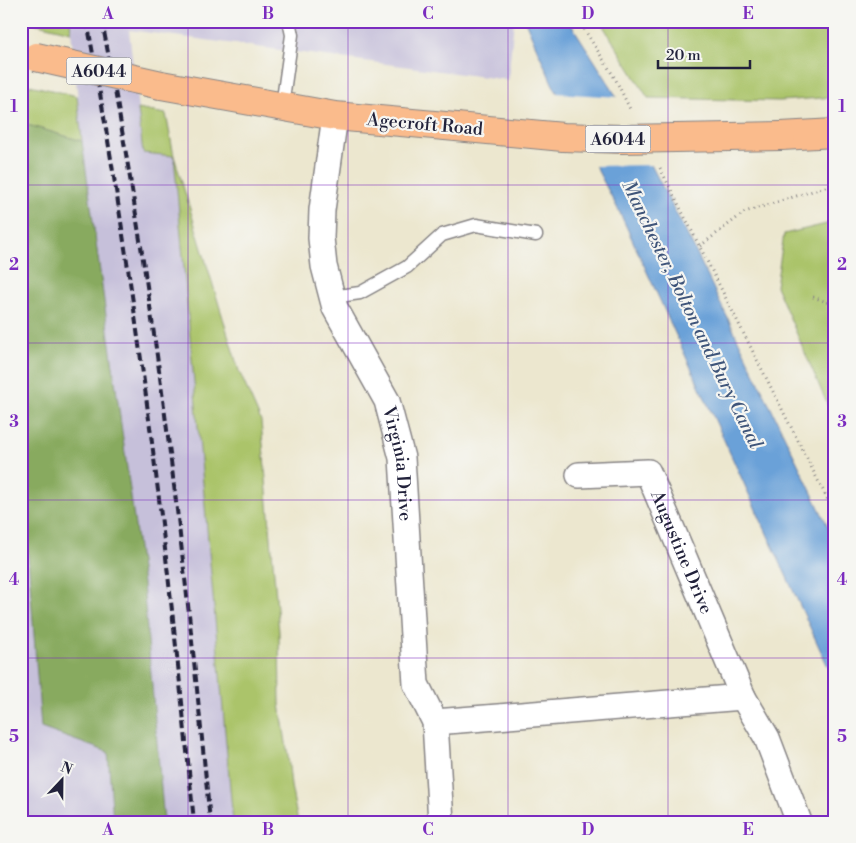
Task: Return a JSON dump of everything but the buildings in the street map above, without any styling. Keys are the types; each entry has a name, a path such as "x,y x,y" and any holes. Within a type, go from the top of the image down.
{"main road":[{"name":"Agecroft Road","path":"29,55 161,85 335,116 563,136 622,139 835,133"}],"street":[{"name":"Virginia Drive","path":"335,116 322,210 321,238 324,266 335,308 387,401 402,458 416,684 435,722 441,822"},
{"name":"Augustine Drive","path":"579,475 648,472 743,697 767,738 799,822"},
{"path":"435,722 743,697"}],"lane":[{"path":"282,106 292,35 289,21"},
{"path":"332,297 360,293 407,267 442,235 476,225 536,235"}],"path":[{"path":"579,21 616,80 633,115"},
{"path":"660,167 835,514"},
{"path":"700,246 745,212 835,184"},
{"path":"813,297 835,306"}],"shaded area":[{"path":"70,21 514,21 508,80 129,30 143,153 174,156 233,822 164,822 143,584 82,141"},
{"path":"21,461 41,728 108,752 113,822 21,822"}],"green space":[{"path":"25,21 70,21 71,32"},
{"path":"600,21 835,21 835,97 780,101 648,98"},
{"path":"21,83 77,96 82,141 21,123"},
{"path":"138,109 166,114 174,156 143,153"},
{"path":"21,123 82,141 143,584 164,822 113,822 108,752 41,728 21,461"},
{"path":"174,156 239,371 261,421 279,632 280,704 298,822 233,822"},
{"path":"835,222 835,422 776,286 784,234"}],"water":[{"name":"Manchester, Bolton and Bury Canal","path":"525,21 569,21 610,85 694,248 835,541 835,682 620,213 552,83"}],"pier":[{"path":"555,93 619,97 654,165 593,166"}],"railway":[{"path":"87,21 105,121 136,320 162,521 194,822"},
{"path":"102,21 137,220 166,420 190,621 210,822"}]}
